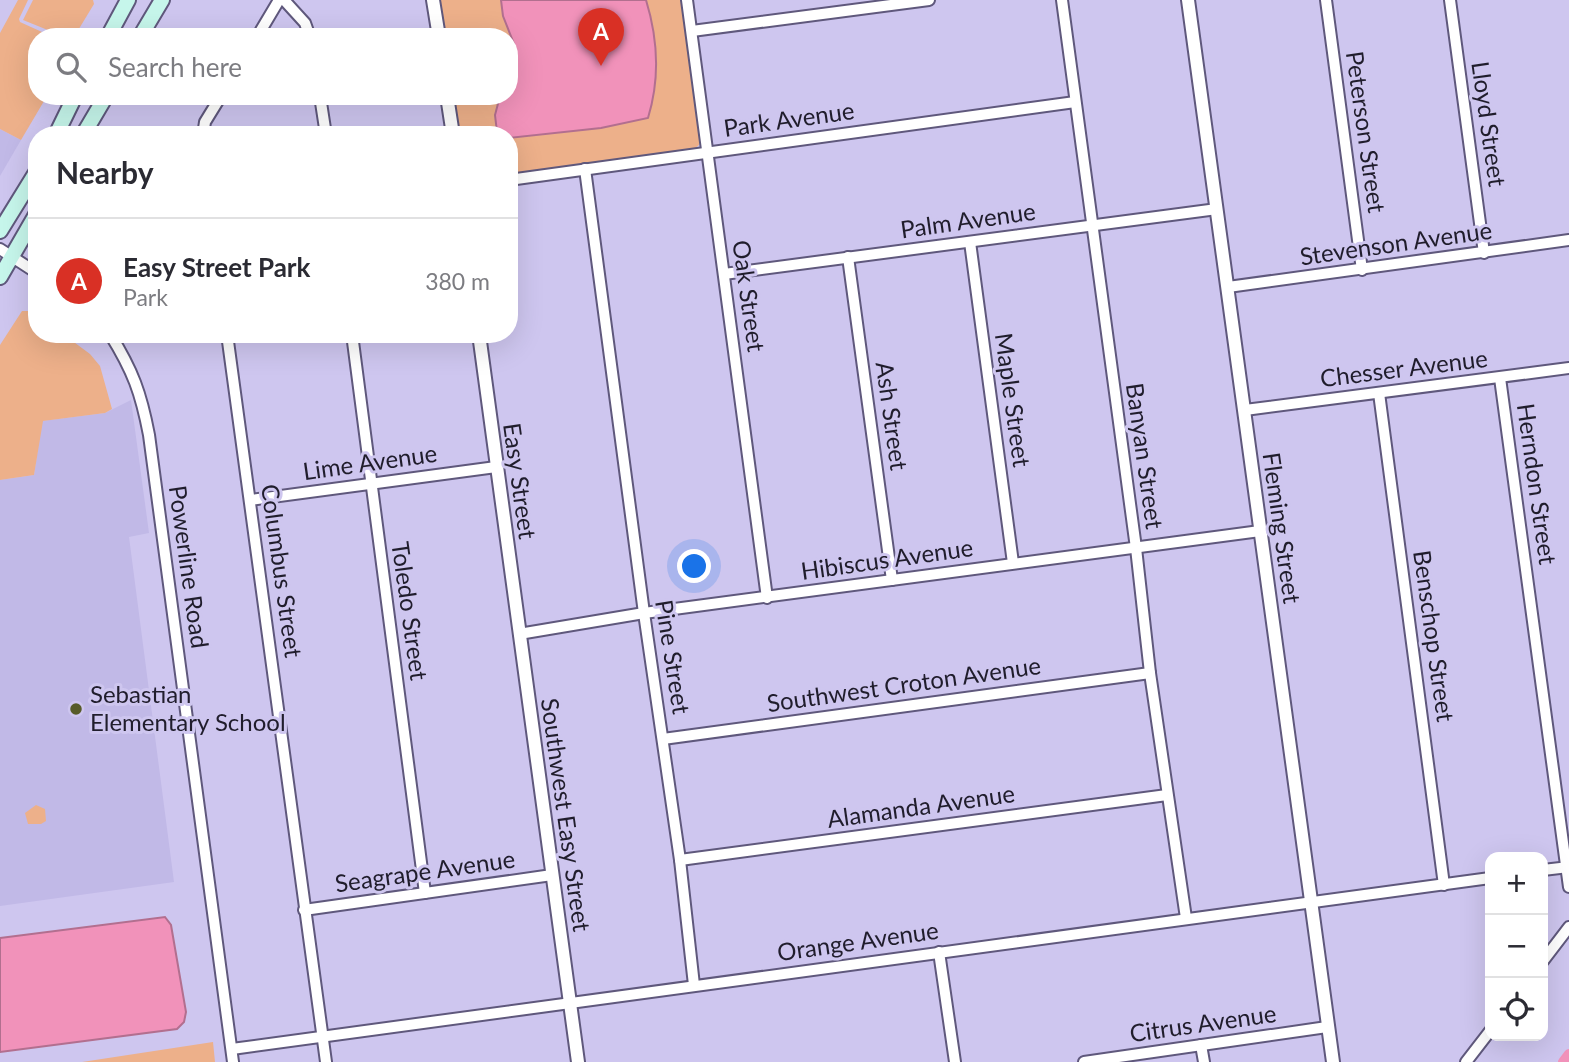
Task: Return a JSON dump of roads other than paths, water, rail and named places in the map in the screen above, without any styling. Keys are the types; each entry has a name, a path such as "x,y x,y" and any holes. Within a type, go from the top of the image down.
{"main road":[{"path":"113,28 128,0"},
{"path":"146,28 162,0"},
{"path":"60,126 70,105"},
{"path":"88,126 101,105"},
{"path":"0,231 28,186"},
{"path":"0,277 6,253 28,225"}],"street":[{"path":"263,28 282,0 307,28"},
{"path":"433,0 438,28"},
{"name":"Oak Street","path":"688,0 767,598"},
{"path":"692,30 929,0"},
{"name":"Banyan Street","path":"1062,0 1136,548 1150,673 1186,918"},
{"name":"Fleming Street","path":"1188,0 1333,1062"},
{"name":"Peterson Street","path":"1326,0 1362,270"},
{"name":"Lloyd Street","path":"1450,0 1484,253"},
{"name":"Park Avenue","path":"518,179 1075,102"},
{"path":"204,126 215,105"},
{"path":"321,105 325,126"},
{"path":"448,105 452,126"},
{"name":"Pine Street","path":"584,169 680,860 694,985"},
{"name":"Palm Avenue","path":"724,274 1217,209"},
{"name":"Stevenson Avenue","path":"1228,287 1569,240"},
{"name":"Maple Street","path":"970,242 1013,563"},
{"path":"6,253 28,267"},
{"name":"Ash Street","path":"848,257 892,580"},
{"name":"Powerline Road","path":"116,343 130,365 142,397 149,435 233,1062"},
{"name":"Columbus Street","path":"228,343 326,1062"},
{"name":"Toledo Street","path":"353,343 425,893"},
{"name":"Easy Street","path":"480,343 519,634"},
{"name":"Chesser Avenue","path":"1245,410 1569,368"},
{"name":"Herndon Street","path":"1500,377 1569,887"},
{"name":"Benschop Street","path":"1379,393 1444,885"},
{"name":"Lime Avenue","path":"250,500 496,467"},
{"name":"Hibiscus Avenue","path":"519,634 644,613 1261,531"},
{"name":"Southwest Easy Street","path":"519,634 570,1002"},
{"name":"Southwest Croton Avenue","path":"663,739 1150,673"},
{"name":"Alamanda Avenue","path":"680,860 1167,795"},
{"path":"1548,869 1568,867"},
{"name":"Seagrape Avenue","path":"304,910 552,875"},
{"name":"Orange Avenue","path":"232,1049 1485,879"},
{"path":"1548,954 1569,927"},
{"path":"939,952 956,1062"},
{"path":"570,1002 578,1062"},
{"name":"Citrus Avenue","path":"1084,1062 1327,1027"},
{"path":"1466,1062 1485,1037"},
{"path":"1201,1045 1204,1062"}],"waterway":[{"path":"1563,1062 1569,1054"}],"place":[{"name":"Easy Street Park","path":"601,66"},
{"name":"Sebastian Elementary School","path":"76,709"}]}
